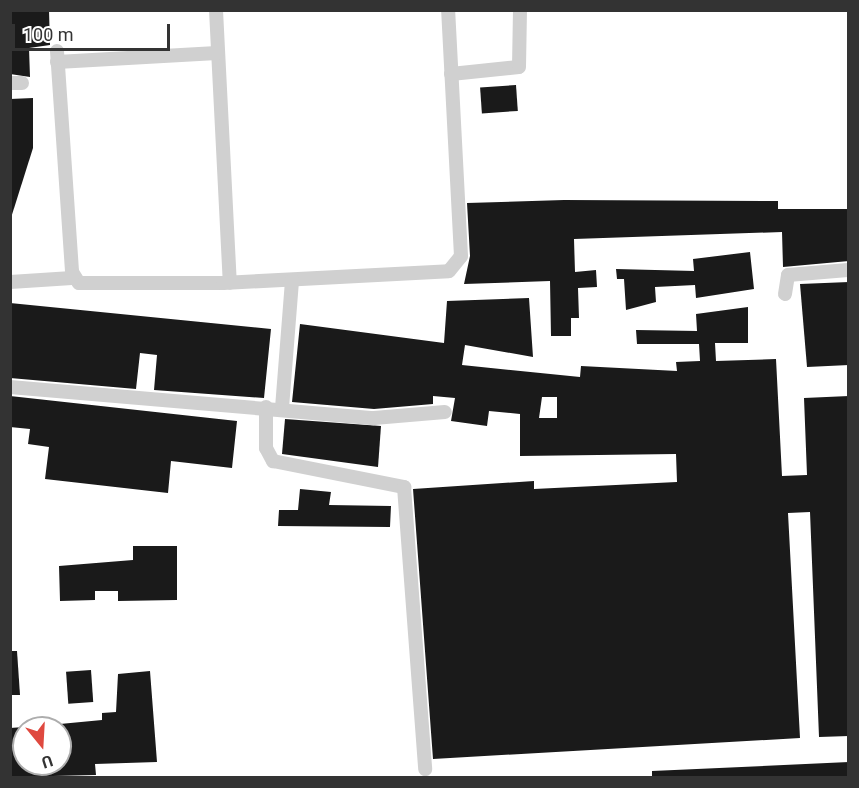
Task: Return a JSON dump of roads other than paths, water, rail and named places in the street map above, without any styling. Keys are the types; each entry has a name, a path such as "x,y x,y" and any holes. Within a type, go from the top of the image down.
{"lane":[{"path":"216,10 230,283"},
{"path":"10,282 72,278 86,284 230,283 449,271 459,265 448,10"},
{"path":"451,74 519,67 520,10"},
{"path":"72,278 57,56 217,53"},
{"path":"785,294 789,275 849,270"},
{"path":"282,408 292,280"},
{"path":"10,387 374,417 445,412"},
{"path":"266,407 266,448 273,461 404,487 425,769"}]}
